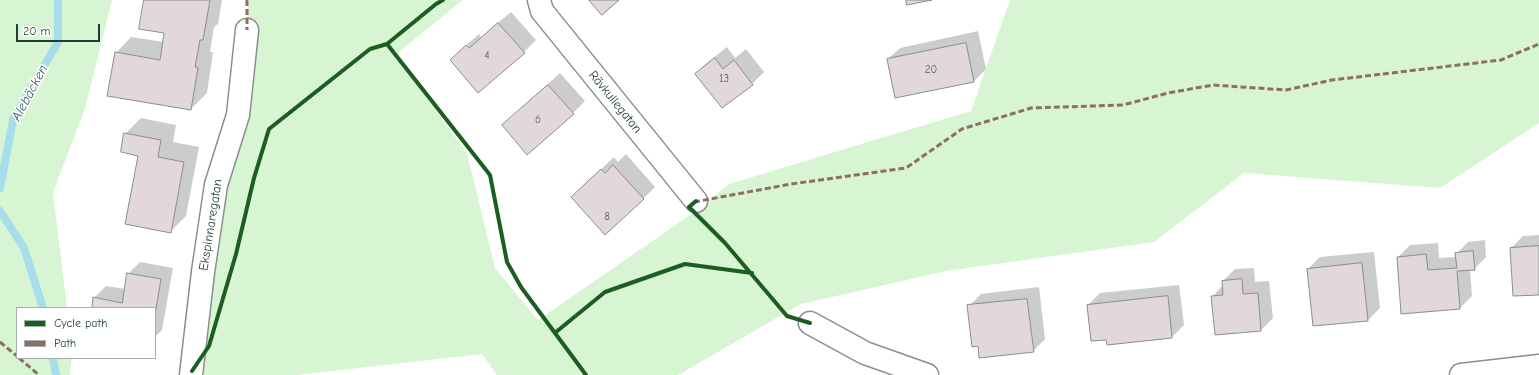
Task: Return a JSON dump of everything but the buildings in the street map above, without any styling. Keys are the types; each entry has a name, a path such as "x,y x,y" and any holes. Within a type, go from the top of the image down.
{"street":[{"name":"Rävkullegatan","path":"539,0 542,11 696,201"},
{"name":"Ekspinnaregatan","path":"191,375 203,272 216,185 238,115 247,30"},
{"path":"810,323 865,352 927,375"},
{"path":"1461,375 1539,366"}],"green space":[{"path":"0,0 112,0 85,109 53,192 67,307 16,307 16,359 72,359 70,375 0,375"},
{"path":"249,0 463,0 395,55 467,153 495,268 538,320 696,211 729,184 971,111 1010,0 1539,0 1539,123 1440,188 1244,173 1154,242 946,271 801,304 678,375 497,375 482,354 297,375 198,375"}],"waterway":[{"name":"Alebäcken","path":"0,188 13,120 58,42 58,0"},
{"name":"Alebäcken","path":"0,211 24,248 43,307"},
{"name":"Alebäcken","path":"53,359 56,375"}],"marked path":[{"path":"247,0 247,30"},
{"path":"694,202 791,184 906,168 962,129 1031,108 1123,105 1168,93 1213,85 1286,90 1332,80 1501,60 1539,44"},
{"path":"0,342 16,355"},
{"path":"20,359 39,375"}],"cycle path":[{"path":"192,371 209,346 236,254 254,178 269,129 370,49 387,44 443,0"},
{"path":"387,44 490,175 507,262 521,287 586,375"},
{"path":"696,201 689,207 725,243 787,316 810,323"},
{"path":"556,332 605,292 685,264 752,273"}]}
